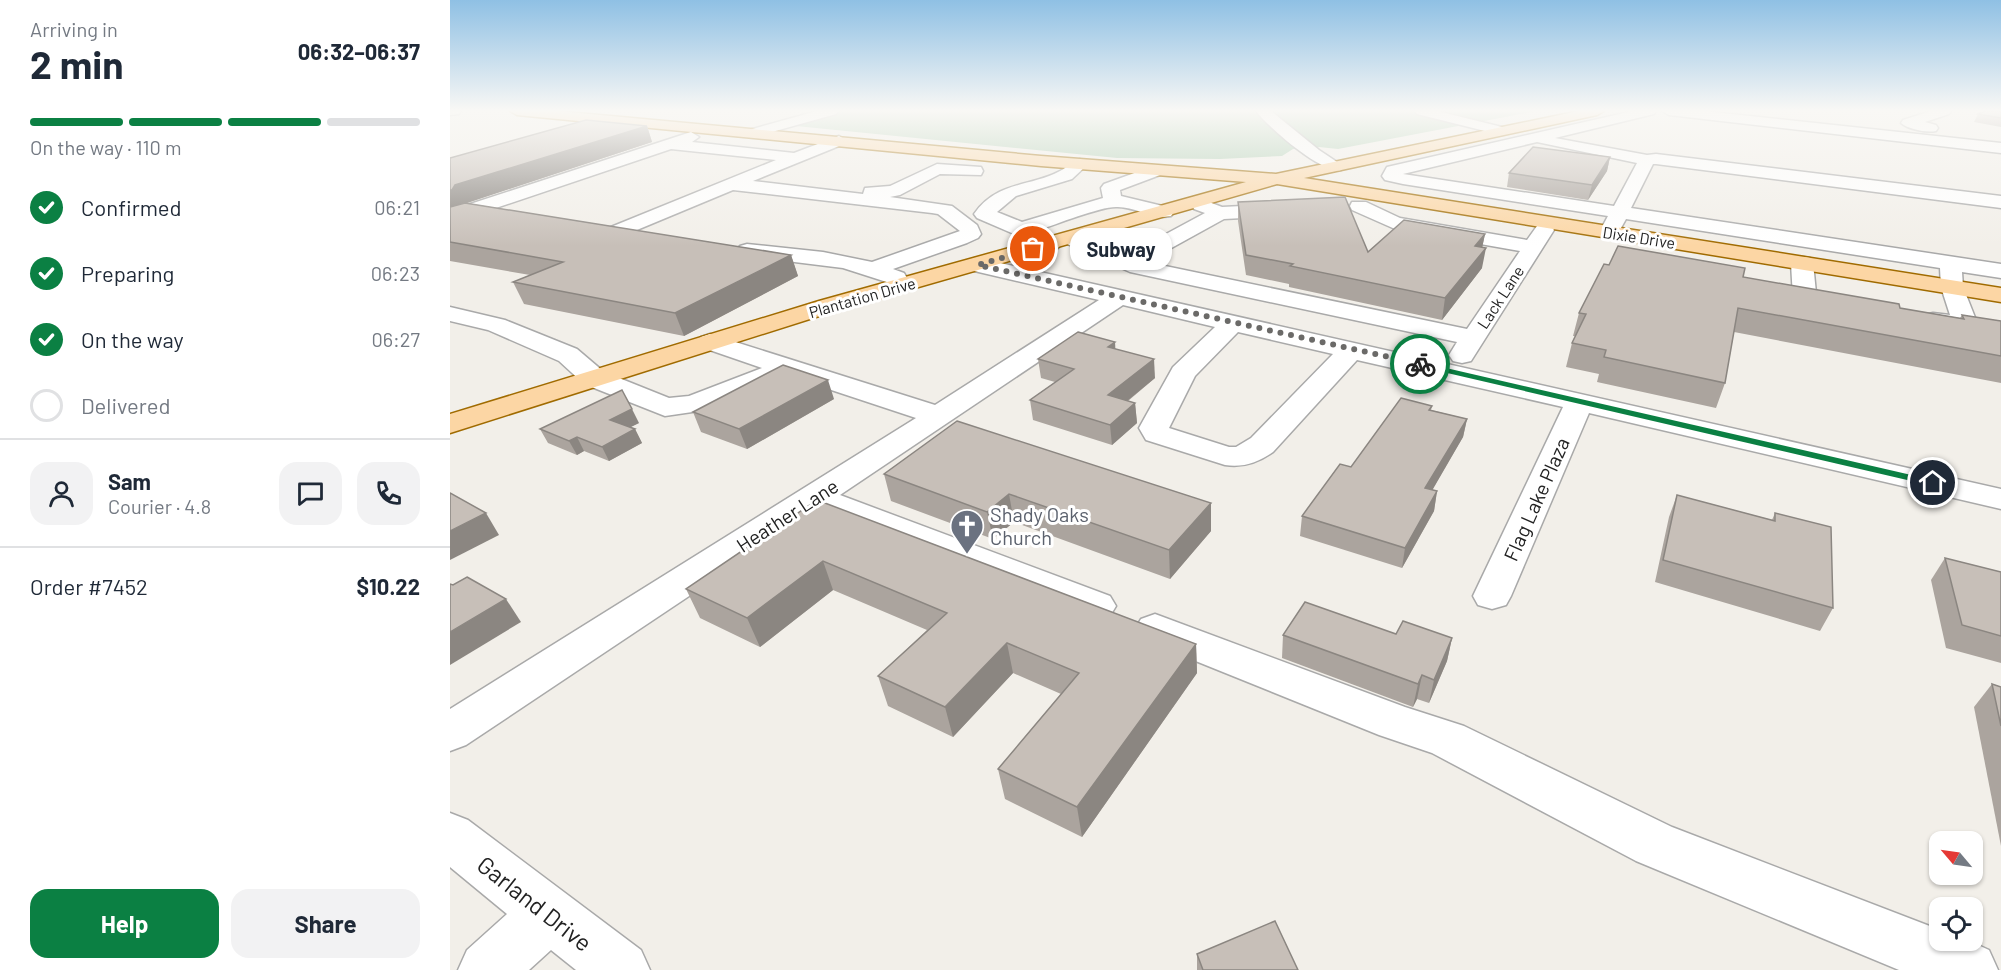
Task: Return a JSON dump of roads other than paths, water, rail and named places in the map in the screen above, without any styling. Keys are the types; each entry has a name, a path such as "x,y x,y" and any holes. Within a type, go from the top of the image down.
{"main road":[{"path":"994,156 1276,179 1357,161"},
{"path":"1390,163 1413,156"},
{"path":"1357,161 1345,168 1342,175 1356,185 1380,195"},
{"path":"1149,170 1188,177 1202,185 1199,194 1169,211"},
{"name":"Dixie Drive","path":"1276,179 2001,295"},
{"name":"Plantation Drive","path":"450,424 710,342 1276,179"}],"street":[{"path":"472,214 471,210 632,156"},
{"path":"780,156 826,162 785,180 788,187"},
{"path":"613,233 800,156"},
{"path":"1319,156 1335,166"},
{"path":"1357,161 1416,165 1453,156"},
{"path":"1627,156 2001,202"},
{"path":"982,183 1001,157"},
{"path":"1609,232 1647,160"},
{"path":"1390,163 1391,176 1403,179 2001,271"},
{"path":"1080,164 1066,175 1010,192 984,214 1016,228 1062,241 1122,279 1234,322 2001,499"},
{"path":"731,184 882,193 894,191 937,169 1010,192"},
{"path":"1113,201 1110,188 1149,170"},
{"path":"788,187 945,210 970,229 970,234"},
{"path":"913,205 941,190"},
{"path":"1454,233 1484,192"},
{"path":"1336,207 1359,206 1380,195"},
{"path":"877,268 896,259 970,234 1016,228 1113,201 1169,211"},
{"path":"1197,203 1220,213 1301,209"},
{"path":"1359,206 1395,223 1533,247"},
{"name":"Heather Lane","path":"450,732 940,416 1122,279 1220,213"},
{"path":"450,222 472,214 507,219"},
{"name":"Lack Lane","path":"1451,372 1549,223"},
{"path":"589,230 659,239"},
{"path":"1845,270 1846,247"},
{"path":"728,248 877,268 909,284"},
{"path":"1802,263 1805,298 1862,308"},
{"path":"1908,316 1978,327 1952,287 1951,263"},
{"path":"978,265 1122,279 1473,338"},
{"path":"450,314 496,326 568,355 594,378 665,407 678,407 712,398 785,368"},
{"path":"1234,322 1184,373 1154,428 1157,434 1225,456 1236,458 1250,454 1262,445 1353,349"},
{"path":"710,342 940,416"},
{"name":"Flag Lake Plaza","path":"1492,596 1580,401"},
{"path":"815,497 1384,718 1448,739 1654,844 1969,970"},
{"name":"Garland Drive","path":"450,836 621,970"},
{"path":"487,970 549,914"}],"place":[{"name":"Subway","path":"1033,249"},
{"name":"Shady Oaks Church","path":"967,555"}]}
